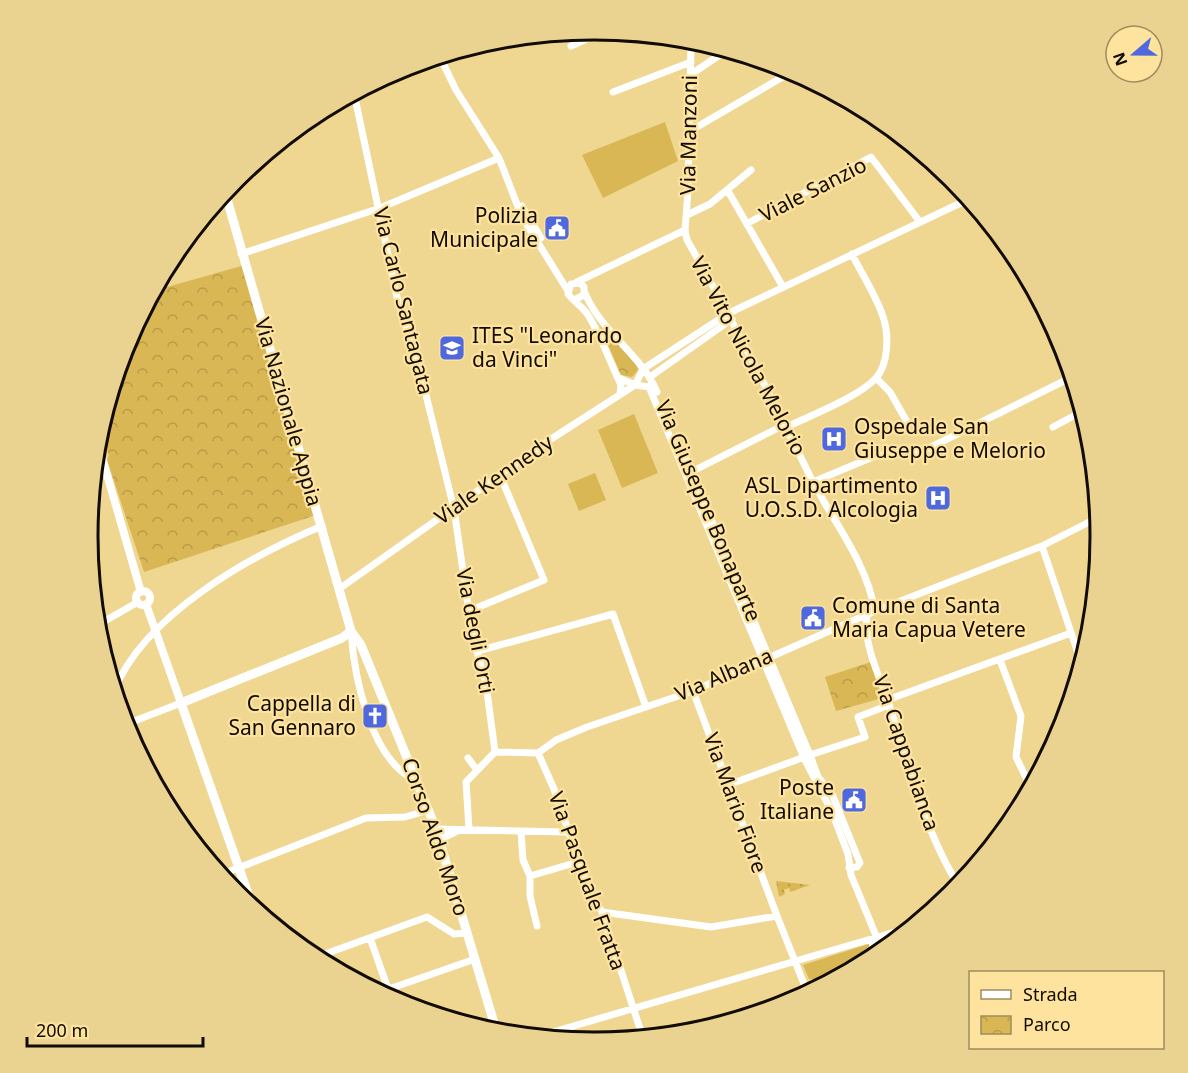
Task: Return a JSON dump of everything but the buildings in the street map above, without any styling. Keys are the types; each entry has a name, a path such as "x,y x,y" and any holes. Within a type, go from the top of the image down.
{"main road":[{"name":"Via Nazionale Appia","path":"228,202 351,631"},
{"name":"Corso Aldo Moro","path":"351,631 362,645 436,829 494,1022"},
{"path":"246,890 181,703 342,638 351,631"}],"street":[{"path":"570,46 582,41"},
{"name":"Via Manzoni","path":"685,231 691,50"},
{"path":"690,75 717,56"},
{"path":"613,92 691,62"},
{"path":"443,64 498,158 522,217 567,291 592,323 622,389 620,394"},
{"path":"690,131 782,77"},
{"name":"Via Carlo Santagata","path":"356,102 397,297 426,395 454,509"},
{"name":"Viale Sanzio","path":"748,223 871,157 920,222"},
{"path":"241,254 380,208 498,158"},
{"path":"687,215 710,204 751,171"},
{"name":"Via Giuseppe Bonaparte","path":"505,175 567,279 575,282 585,291 600,319 650,377 689,473"},
{"path":"728,191 783,287"},
{"path":"635,385 643,369 731,316 783,287 961,203"},
{"path":"567,291 575,282 595,275 685,231"},
{"name":"Via Vito Nicola Melorio","path":"685,231 687,240 731,316 813,482 858,559 871,589 875,610"},
{"path":"668,239 687,240"},
{"path":"689,473 846,398 876,378 883,365 888,336 884,318 852,254"},
{"path":"574,300 583,298 595,275"},
{"path":"650,377 731,316"},
{"path":"592,323 600,319"},
{"path":"616,375 635,385 645,385 651,389 818,777 828,787 860,863 857,867 849,868"},
{"path":"876,378 890,392 906,420"},
{"path":"813,482 875,456 925,450 1065,380"},
{"name":"Viale Kennedy","path":"339,589 635,385"},
{"path":"1053,427 1075,415"},
{"path":"104,463 141,592 149,595 142,603 106,621"},
{"path":"469,611 544,580 500,476"},
{"name":"Via degli Orti","path":"454,509 469,611 486,684 495,752"},
{"name":"Via Albana","path":"538,753 556,740 693,691 767,657 867,616 875,610 1042,546 1090,522"},
{"path":"119,680 130,659 155,631 210,586 275,546 322,526"},
{"path":"1042,546 1076,649"},
{"path":"134,721 181,703 155,631 142,603"},
{"path":"478,651 613,614 646,707"},
{"name":"Via Cappabianca","path":"867,616 865,626 873,659 937,844 954,877"},
{"path":"351,631 360,690 382,747 398,769 413,780 417,779"},
{"path":"728,785 865,737 858,717 888,702 1071,633"},
{"path":"1000,660 1021,716 1016,757 1027,779"},
{"name":"Via Mario Fiore","path":"693,691 805,985"},
{"path":"469,829 466,782 495,752 538,753"},
{"name":"Via Pasquale Fratta","path":"538,753 554,789 589,891 602,912 640,1030"},
{"path":"809,756 821,792 848,854 849,868 874,939 874,946"},
{"path":"468,758 477,770"},
{"path":"821,792 828,787"},
{"path":"228,871 366,818 405,818 429,810"},
{"path":"436,829 567,832"},
{"path":"439,840 460,830"},
{"path":"521,832 523,860 530,876 530,896 537,926"},
{"path":"530,876 578,862"},
{"path":"602,912 711,927 777,916"},
{"path":"326,954 428,917 454,934 467,933"},
{"path":"559,1031 891,934"},
{"path":"370,938 387,987"},
{"path":"390,988 475,959"}],"green space":[{"path":"665,122 678,161 603,198 582,155"},
{"path":"245,265 319,514 144,572 107,460 109,455 107,448 124,377 149,317 164,288"},
{"path":"600,326 636,363 638,370 632,377 621,375"},
{"path":"634,414 658,473 622,488 598,430"},
{"path":"595,473 606,500 579,511 568,484"},
{"path":"874,661 886,697 836,711 825,677"},
{"path":"776,881 810,885 790,892 789,888 784,890 785,894 779,897"},
{"path":"869,944 870,949 813,981 809,979 803,965"}],"place":[{"name":"Polizia Municipale","path":"557,228"},
{"name":"ITES \"Leonardo da Vinci\"","path":"452,348"},
{"name":"Ospedale San Giuseppe e Melorio","path":"834,439"},
{"name":"ASL Dipartimento U.O.S.D. Alcologia","path":"938,498"},
{"name":"Comune di Santa Maria Capua Vetere","path":"813,618"},
{"name":"Cappella di San Gennaro","path":"375,716"},
{"name":"Poste Italiane","path":"854,800"}]}
